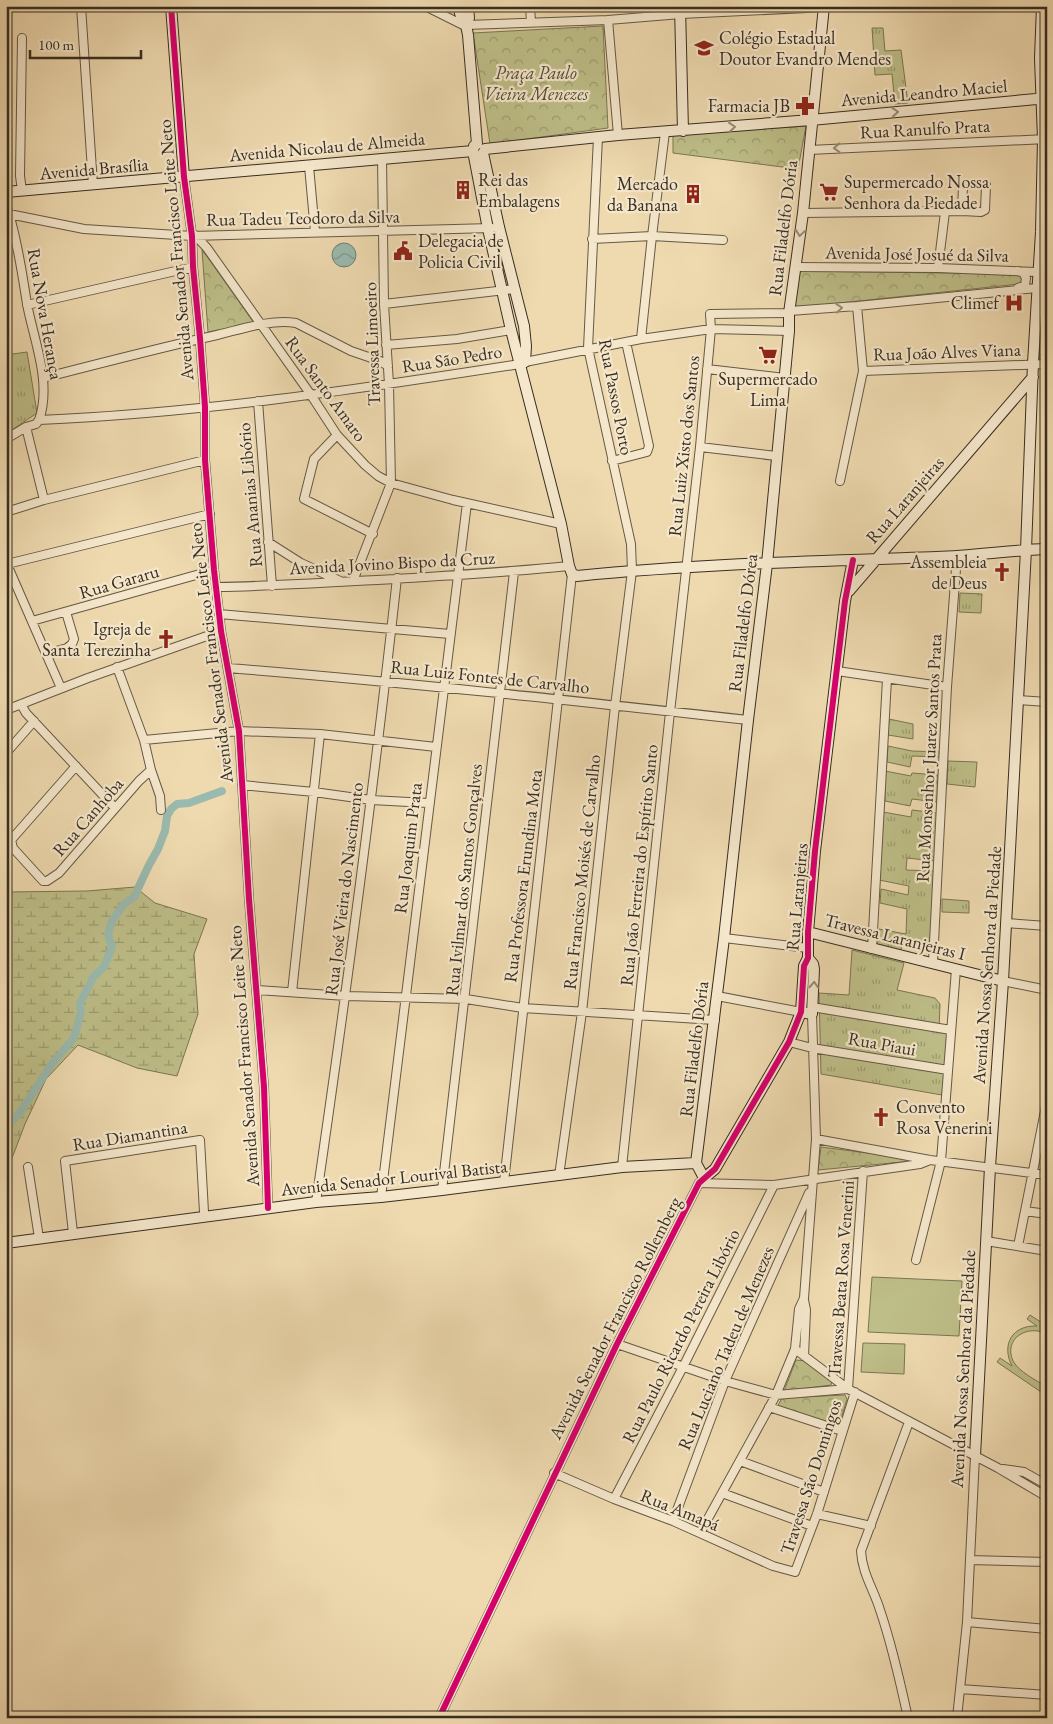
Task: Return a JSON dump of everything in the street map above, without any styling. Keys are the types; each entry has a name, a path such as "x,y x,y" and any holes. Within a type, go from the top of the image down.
{"main road":[{"name":"Avenida Senador Francisco Leite Neto","path":"171,6 184,177"},
{"path":"458,6 460,17 466,25"},
{"path":"468,6 469,18 466,25 488,228 504,291 511,330 521,348"},
{"name":"Avenida Nossa Senhora da Piedade","path":"975,1456 1026,550 1037,288 1042,273 1044,232 1045,139 1042,6"},
{"name":"Rua Filadelfo Dória","path":"790,312 803,213 824,7"},
{"path":"479,150 618,135 684,131 681,10"},
{"name":"Avenida Leandro Maciel","path":"684,131 1044,99"},
{"name":"Avenida Nicolau de Almeida","path":"184,177 479,150"},
{"path":"479,150 524,326 521,348 522,363 562,524 571,570"},
{"name":"Avenida Brasília","path":"6,192 184,177"},
{"name":"Rua Filadelfo Dórea","path":"724,938 767,564 790,312"},
{"name":"Rua Laranjeiras","path":"702,1180 715,1169 808,1011 804,966 808,958 808,932 815,851 847,593 1032,378"},
{"name":"Avenida Jovino Bispo da Cruz","path":"571,570 577,576 687,566 957,556 1047,549"},
{"path":"847,593 853,560"},
{"name":"Travessa Laranjeiras I","path":"808,932 1003,980"},
{"name":"Rua Filadelfo Dória","path":"696,1163 724,938"},
{"path":"696,1163 702,1180"},
{"name":"Avenida Senador Lourival Batista","path":"6,1243 316,1202 381,1197 622,1167 696,1163"}],"street":[{"path":"81,6 93,185"},
{"path":"425,6 463,25 608,20 681,10 848,6"},
{"path":"530,6 531,22"},
{"path":"608,20 618,135"},
{"path":"22,38 20,132 22,191"},
{"path":"641,339 666,132"},
{"name":"Rua Passos Porto","path":"598,137 588,348 631,544 632,571"},
{"name":"Rua Ranulfo Prata","path":"809,150 1045,139"},
{"name":"Travessa Limoeiro","path":"353,581 391,483 389,384 384,304 382,158"},
{"path":"309,166 315,232"},
{"name":"Avenida Senador Francisco Leite Neto","path":"184,177 193,235 193,267 205,407 205,460 214,570 221,631 238,731 264,1087 268,1208"},
{"path":"803,213 981,212 984,211 986,185"},
{"path":"962,211 963,186"},
{"name":"Rua Tadeu Teodoro da Silva","path":"8,210 84,229 193,235 383,232 499,227"},
{"name":"Rua Nova Herança","path":"8,210 15,234 27,305 43,378 42,412 39,420"},
{"path":"938,268 944,212"},
{"name":"Rua Santo Amaro","path":"193,235 207,248 311,395 336,434 365,466 391,483 467,503 562,524"},
{"path":"592,239 652,236 723,240"},
{"path":"27,305 193,267"},
{"name":"Avenida José Josué da Silva","path":"795,267 938,268 1042,273"},
{"path":"1016,271 1023,273 1026,278 1025,285 1016,289"},
{"name":"Avenida José Josué da Silva","path":"711,329 710,314 790,312 1037,288"},
{"path":"384,304 515,289"},
{"path":"840,480 863,370 857,306"},
{"path":"43,378 200,338 261,325 288,322 296,323 350,350 380,361 388,366"},
{"name":"Rua São Pedro","path":"39,420 205,407 311,395 522,363 588,348 711,329 789,331"},
{"name":"Rua Luiz Xisto dos Santos","path":"687,566 711,329"},
{"path":"386,345 457,339 511,330"},
{"path":"612,461 647,452 649,446 626,342"},
{"name":"Rua João Alves Viana","path":"863,370 1047,364"},
{"path":"707,369 785,378"},
{"name":"Rua Ananias Libório","path":"258,401 272,586"},
{"path":"6,439 26,427 36,424 39,420"},
{"path":"26,427 44,500"},
{"path":"336,434 314,459 304,499 372,534"},
{"path":"700,447 776,456"},
{"path":"6,512 44,500 205,460"},
{"name":"Rua Joaquim Prata","path":"381,1197 428,803 445,687 467,503"},
{"path":"61,688 7,563 210,514"},
{"path":"268,542 301,563 342,582"},
{"name":"Rua Monsenhor Juarez Santos Prata","path":"933,962 947,687 957,556"},
{"name":"Rua João Ferreira do Espírito Santo","path":"622,1167 687,566"},
{"name":"Rua Gararu","path":"32,620 214,570"},
{"name":"Avenida Jovino Bispo da Cruz","path":"217,587 272,586 571,570"},
{"name":"Rua Professora Erundina Mota","path":"504,1182 559,700 571,570"},
{"name":"Rua Francisco Moisés de Carvalho","path":"558,1176 582,1012 615,706 632,571"},
{"name":"Rua Ivilmar dos Santos Gonçalves","path":"442,1190 466,999 514,572"},
{"name":"Rua José Vieira do Nascimento","path":"316,1202 346,996 386,681 397,578"},
{"path":"46,654 68,648 72,644 74,639 66,612"},
{"path":"219,614 450,634"},
{"path":"7,707 21,704 117,667 221,631"},
{"path":"117,667 144,740 160,796 161,810"},
{"name":"Rua Luiz Fontes de Carvalho","path":"228,668 386,681 748,720"},
{"path":"837,671 947,687"},
{"path":"872,949 888,679"},
{"path":"1018,700 1047,702"},
{"path":"21,704 34,722 115,808"},
{"path":"6,753 34,722"},
{"path":"144,740 238,731 320,734 436,747"},
{"path":"292,992 320,734"},
{"path":"6,832 11,842 76,766"},
{"name":"Rua Canhoba","path":"11,842 39,878 47,881 60,873 138,781 152,770"},
{"path":"242,785 371,800 428,803"},
{"path":"1006,923 1047,926"},
{"path":"724,938 808,948"},
{"path":"916,1260 941,1161 956,969"},
{"path":"1003,980 1047,990"},
{"path":"257,990 346,996 466,999 523,1008 715,1020"},
{"path":"716,996 808,1011 951,1030"},
{"path":"804,1356 806,1310 804,1298 816,1139 812,1048 808,1011"},
{"name":"Rua Piaui","path":"789,1042 812,1048 948,1070"},
{"path":"1018,1246 1033,1172 1043,1138 1047,1101"},
{"path":"816,1139 930,1160 1047,1175"},
{"name":"Rua Diamantina","path":"73,1233 65,1161 200,1140 204,1212"},
{"path":"702,1180 774,1185 920,1164 930,1160"},
{"path":"28,1167 39,1238"},
{"name":"Travessa Beata Rosa Venerini","path":"851,1390 864,1171"},
{"name":"Avenida Senador Francisco Rollemberg","path":"439,1718 617,1344 702,1180"},
{"name":"Rua Paulo Ricardo Pereira Libório","path":"614,1499 683,1367 774,1185"},
{"name":"Rua Luciano Tadeu de Menezes","path":"673,1521 724,1381 811,1189"},
{"path":"1025,1211 1047,1214"},
{"path":"986,1241 1047,1251"},
{"path":"700,1533 776,1395 795,1349 799,1309 804,1298"},
{"path":"617,1344 724,1381 776,1395 851,1390"},
{"path":"795,1349 851,1390 998,1468 1047,1497"},
{"name":"Travessa São Domingos","path":"795,1572 824,1492 842,1431 851,1390"},
{"path":"769,1407 842,1431"},
{"path":"908,1718 897,1667 880,1608 862,1561 861,1552 910,1422"},
{"name":"Avenida Nossa Senhora da Piedade","path":"957,1718 966,1622 975,1456"},
{"path":"740,1461 824,1492"},
{"path":"998,1468 1024,1472 1047,1485"},
{"name":"Rua Amapá","path":"554,1473 614,1499 673,1521 773,1566 795,1572"},
{"path":"722,1492 812,1526"},
{"path":"816,1514 871,1526"},
{"path":"970,1560 1047,1562"},
{"path":"966,1622 1047,1629"},
{"path":"960,1689 1047,1696"}],"green space":[{"name":"Praça Paulo Vieira Menezes","path":"603,26 608,128 490,144 473,33"},
{"path":"872,28 883,28 885,51 901,50 908,103 895,104 892,74 875,75"},
{"path":"806,126 798,169 673,153 673,135"},
{"path":"202,250 208,258 254,323 208,332"},
{"path":"799,271 1020,274 1023,276 1022,282 1019,284 793,308"},
{"path":"1043,300 1047,301 1047,359 1039,359"},
{"path":"27,352 37,413 6,434 6,355"},
{"path":"960,593 982,594 981,613 959,612"},
{"path":"889,719 913,724 913,739 888,735"},
{"path":"888,746 912,751 940,752 940,757 912,756 910,767 887,762"},
{"path":"948,761 977,762 975,787 947,784"},
{"path":"885,771 911,776 912,773 938,775 937,802 912,799 910,806 885,801"},
{"path":"912,810 937,813 935,861 907,858 906,870 934,871 933,944 904,938 900,953 876,948 879,929 906,934 907,909 880,903 881,889 908,895 909,886 879,880 883,812 911,817"},
{"path":"135,887 155,903 207,919 194,954 198,1014 177,1076 137,1068 78,1045 46,1079 25,1124 6,1174 6,892 87,891"},
{"path":"942,899 969,901 969,913 942,912"},
{"path":"852,950 904,963 897,990 935,998 940,1004 939,1031 948,1032 942,1095 821,1074 819,993 849,995"},
{"path":"821,1147 923,1160 818,1170"},
{"path":"872,1277 962,1281 959,1336 868,1332"},
{"path":"1030,1315 1047,1326 1047,1334 1040,1331 1032,1331 1019,1335 1011,1346 1011,1353 1013,1361 1019,1369 1047,1387 1047,1396 997,1362 1000,1358 1012,1366 1009,1358 1008,1344 1015,1333 1021,1329 1037,1326 1027,1319"},
{"path":"863,1343 905,1344 904,1374 861,1372"},
{"path":"796,1360 807,1361 832,1381 831,1385 784,1391"},
{"path":"845,1395 847,1399 839,1426 777,1407 782,1398"}],"water":[{"path":"344,243 349,244 355,250 355,260 349,266 344,267 339,266 333,260 332,255 333,250 339,244"}],"waterway":[{"path":"6,1126 19,1114 51,1065 74,1038 81,1012 80,1003 94,976 104,967 112,947 108,934 112,921 124,904 134,897 158,849 165,831 167,816 171,809 177,804 189,803 222,791"}],"cycle path":[{"path":"171,6 184,177 192,236 200,338 205,407 205,460 214,570 221,631 239,731 249,899 264,1087 268,1208"},
{"path":"439,1718 617,1344 699,1183 715,1169 789,1042 801,1012 804,966 808,958 808,932 815,851 845,601 853,560"}],"place":[{"name":"Colégio Estadual Doutor Evandro Mendes","path":"704,48"},
{"name":"Farmacia JB","path":"805,106"},
{"name":"Rei das Embalagens","path":"463,190"},
{"name":"Supermercado Nossa Senhora da Piedade","path":"829,192"},
{"name":"Mercado da Banana","path":"693,194"},
{"name":"Delegacia de Policia Civil","path":"403,251"},
{"name":"Climef","path":"1014,303"},
{"name":"Supermercado Lima","path":"768,355"},
{"name":"Assembleia de Deus","path":"1002,572"},
{"name":"Igreja de Santa Terezinha","path":"166,639"},
{"name":"Convento Rosa Venerini","path":"881,1117"}]}
